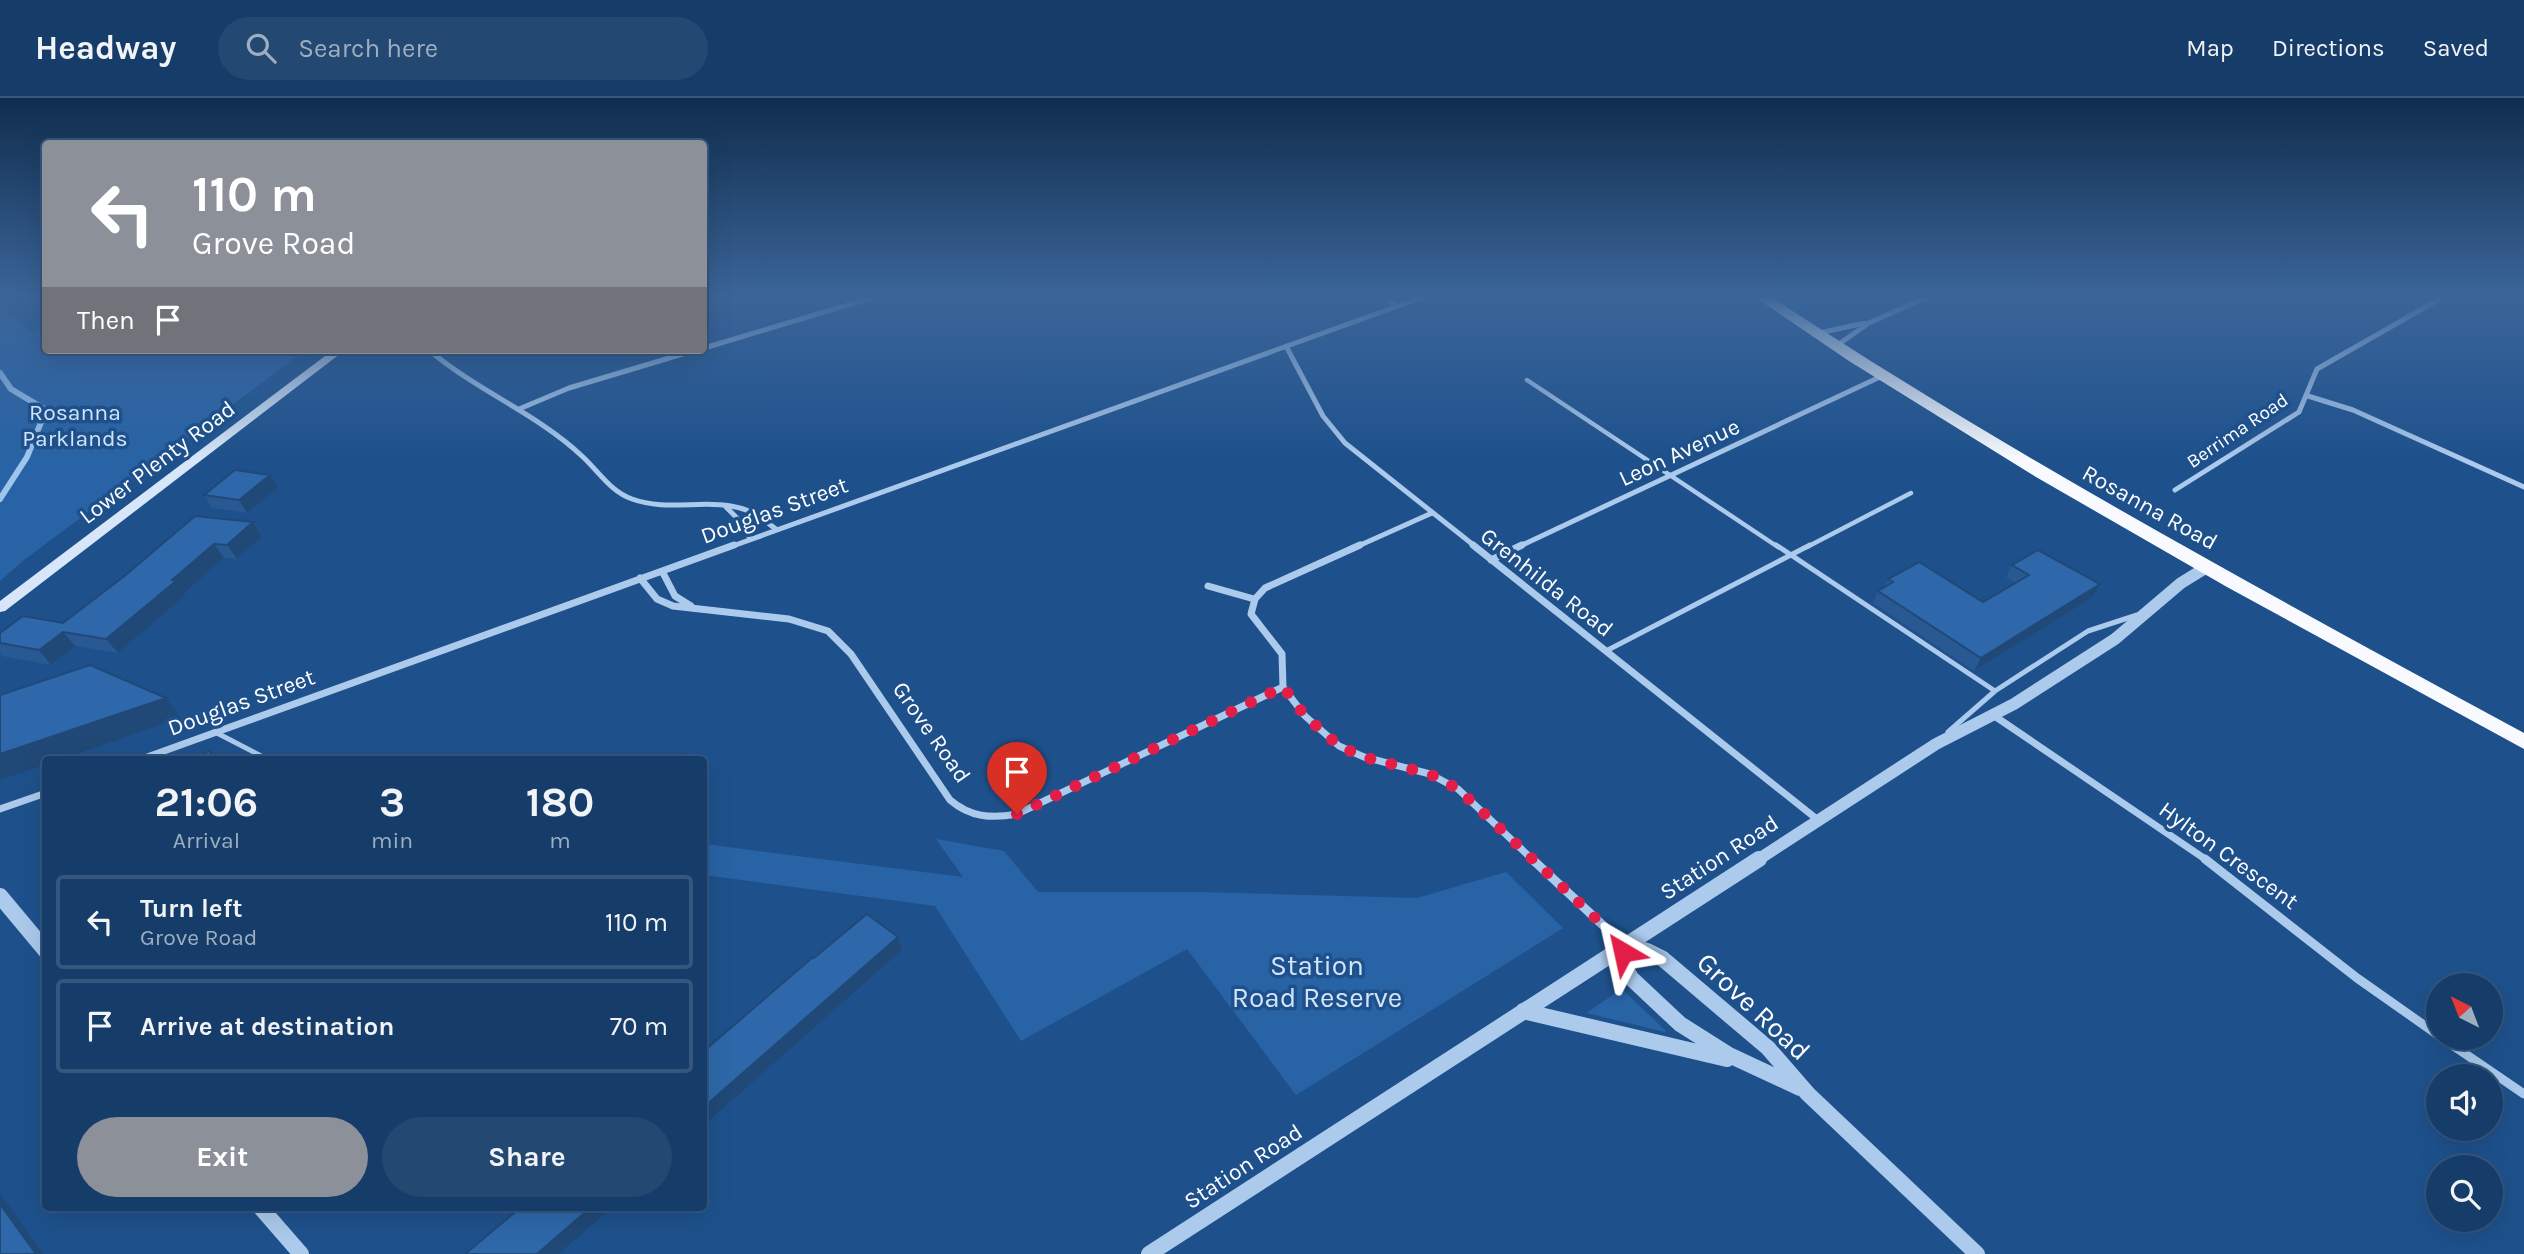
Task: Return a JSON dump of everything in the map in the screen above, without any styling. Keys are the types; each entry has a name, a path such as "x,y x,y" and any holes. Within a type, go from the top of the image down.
{"highway":[{"name":"Rosanna Road","path":"1843,351 1988,443 2524,742"}],"main road":[{"name":"Lower Plenty Road","path":"0,608 335,354"}],"street":[{"name":"Douglas Street","path":"150,756 1272,351"},
{"name":"Grenhilda Road","path":"1289,351 1323,416 1336,434 1818,820"},
{"name":"Berrima Road","path":"2175,490 2299,412 2308,396 2313,374 2317,369 2349,351"},
{"path":"433,354 458,376 519,409 574,448 622,495 653,505 748,510 776,529"},
{"path":"519,409 569,388 683,354"},
{"name":"Leon Avenue","path":"1491,560 1882,376"},
{"path":"2308,396 2353,410 2524,487"},
{"path":"725,507 740,521 750,538"},
{"path":"1283,687 1281,651 1254,621 1251,614 1254,599 1275,583 1432,513"},
{"name":"Station Road","path":"1149,1254 1936,744 1993,715 2115,639 2181,583 2207,567"},
{"path":"662,570 675,596 691,607"},
{"name":"Grove Road","path":"640,578 657,599 673,606 789,619 818,626 835,636 950,800 976,816 1004,817 1017,814 1283,687 1305,716 1339,746 1364,757 1430,774 1458,789 1624,945 1656,955 1768,1048 1808,1094 1977,1254"},
{"path":"1208,586 1254,599"},
{"name":"Hylton Crescent","path":"1993,715 2216,866 2357,978 2426,1027"},
{"path":"0,809 42,794"},
{"path":"0,896 42,946"},
{"name":"Grove Road","path":"1624,945 1624,965 1644,992 1693,1034 1808,1094"},
{"path":"1522,1012 1748,1064"},
{"path":"2460,1050 2524,1094"},
{"path":"264,1211 301,1254"}],"lane":[{"path":"1528,380 1995,691"},
{"path":"1606,651 1911,493"},
{"path":"1936,744 1995,691 2088,631 2149,612"},
{"path":"1978,705 1993,715"},
{"path":"215,732 261,756"}],"green space":[{"name":"Rosanna Parklands","path":"0,351 42,351 42,354 301,354 24,560 0,581"},
{"name":"Station Road Reserve","path":"936,839 1004,851 1038,892 1199,892 1417,898 1506,872 1563,928 1296,1095 1187,949 1021,1041 935,906 707,875 707,844 963,877"},
{"path":"1622,989 1666,1031 1586,1013"}],"building":[{"path":"235,470 270,475 239,500 204,495"},
{"path":"195,516 253,522 227,545 214,544 172,580 176,581 106,639 63,632 39,650 0,643 0,633 23,616 63,623 127,574"},
{"path":"2038,550 2100,584 1981,658 1878,591 1893,582 1888,579 1919,562 1983,602 2029,575 2012,565"},
{"path":"90,665 166,698 0,754 0,695"},
{"path":"209,751 213,756 201,756"},
{"path":"867,914 898,937 707,1104 707,1048"},
{"path":"0,1204 36,1254 0,1254"},
{"path":"516,1211 587,1211 537,1254 465,1254"}],"waterway":[{"path":"0,373 11,389 46,410 27,457 0,499"}],"route":[{"path":"1017,814 1283,687 1305,716 1339,746 1364,757 1430,774 1458,789 1624,945 1623,952"}]}
